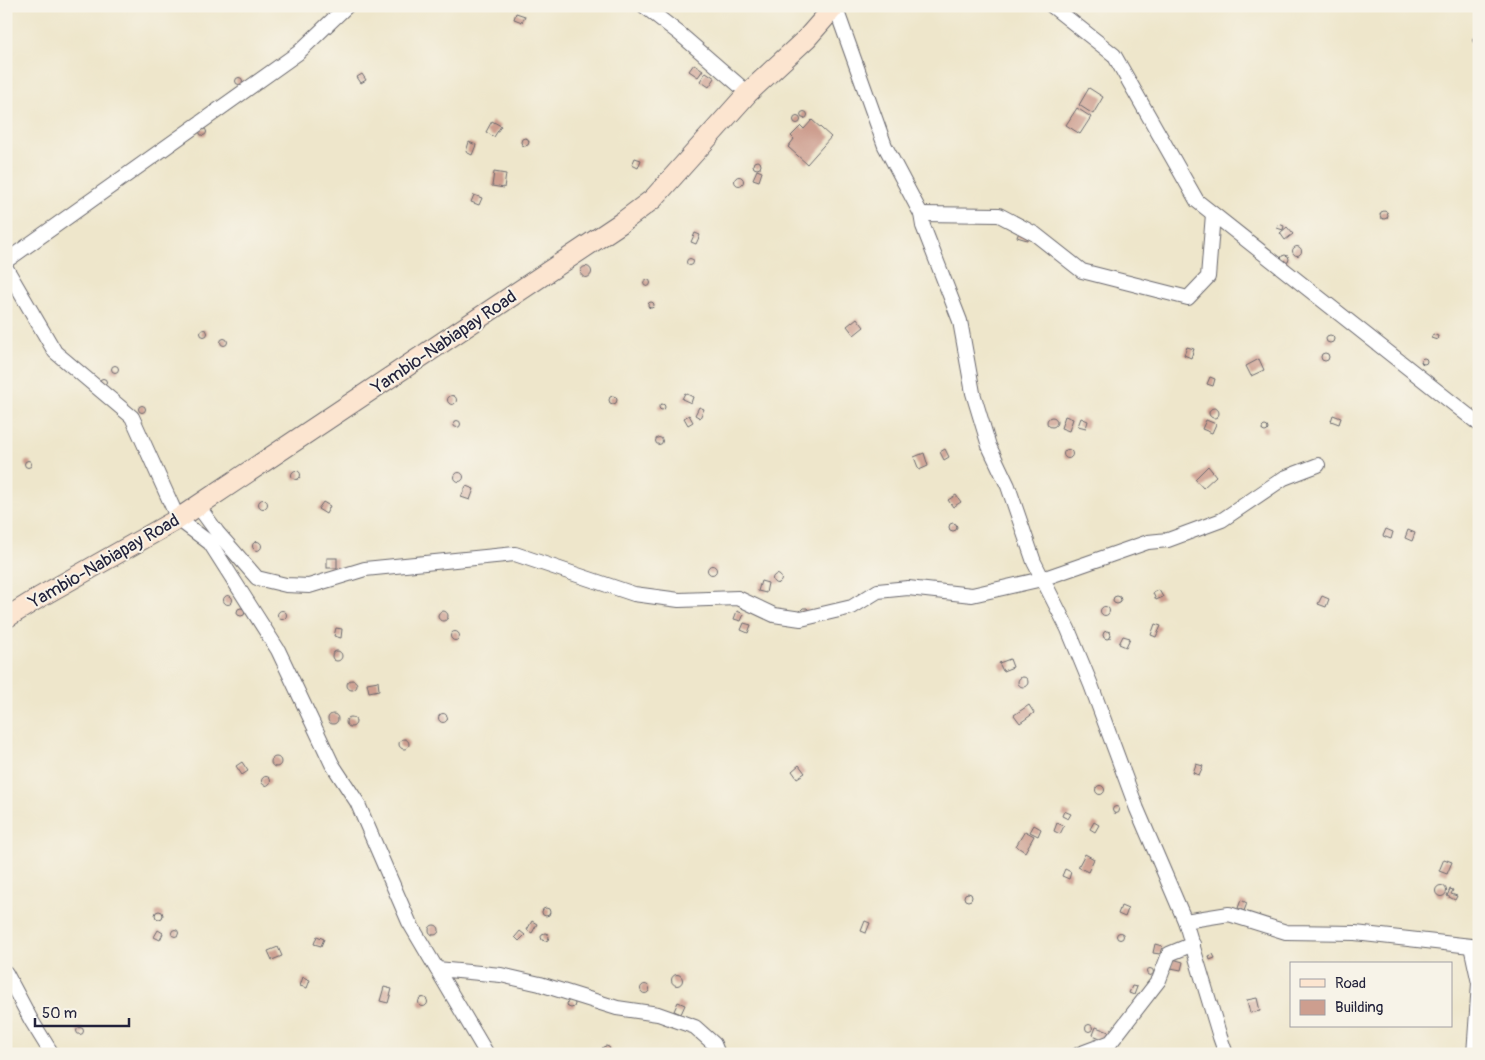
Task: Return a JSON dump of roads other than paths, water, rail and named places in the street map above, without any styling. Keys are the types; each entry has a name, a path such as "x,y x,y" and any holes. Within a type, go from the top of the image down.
{"main road":[{"name":"Yambio-Nabiapay Road","path":"6,618 178,519 621,224 653,199 748,93 807,38 835,6"}],"street":[{"path":"6,261 298,53 347,6"},
{"path":"644,6 680,34 748,93"},
{"path":"835,6 885,146 921,214 923,226 960,321 973,393 989,446 1008,486 1034,562 1068,629 1092,685 1137,809 1185,921 1226,1054"},
{"path":"1052,6 1114,55 1197,201 1479,424"},
{"path":"921,214 999,215 1035,234 1082,271 1188,298 1208,277 1213,214"},
{"path":"6,268 55,352 132,417 178,519 210,543 278,650 332,764 357,802 408,922 487,1054"},
{"path":"198,506 217,532 257,578 286,585 309,586 365,568 515,554 634,594 679,600 738,598 774,615 801,619 852,607 878,591 908,588 972,595 1042,579 1148,542 1168,540 1222,520 1284,478 1318,465"},
{"path":"1185,921 1229,914 1286,932 1355,933 1475,950 1478,984 1474,1054"},
{"path":"1079,1054 1111,1042 1159,980 1169,954 1193,944"},
{"path":"437,969 501,975 540,984 617,1008 658,1014 695,1027 714,1044 718,1054"},
{"path":"6,973 52,1054"}]}
